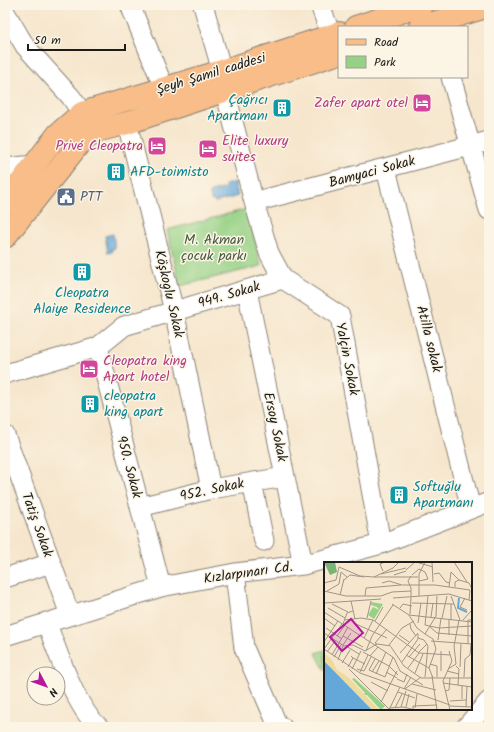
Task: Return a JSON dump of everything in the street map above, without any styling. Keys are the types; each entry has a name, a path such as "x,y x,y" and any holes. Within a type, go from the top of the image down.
{"main road":[{"path":"359,26 422,5"},
{"path":"430,20 489,6"},
{"name":"Şeyh Şamil caddesi","path":"93,132 127,123 223,81 336,40"},
{"name":"Şeyh Şamil caddesi","path":"82,113 164,88 223,81"},
{"path":"5,203 58,134 82,113 93,132 80,144 5,237"}],"street":[{"path":"130,5 164,88"},
{"path":"203,5 254,202 269,253 283,280"},
{"path":"320,5 336,40"},
{"path":"5,12 25,46 71,97 82,113"},
{"path":"451,78 480,144 489,210"},
{"name":"Köşkoglu Sokak","path":"127,123 174,311 211,489"},
{"name":"Bamyaci Sokak","path":"254,202 480,144"},
{"path":"5,168 34,165"},
{"name":"Atilla sokak","path":"386,169 471,509"},
{"name":"949. Sokak","path":"98,347 124,326 283,280"},
{"name":"Yalçin Sokak","path":"283,280 340,316 381,544"},
{"name":"Ersoy Sokak","path":"247,290 303,565"},
{"path":"5,374 98,347"},
{"name":"950. Sokak","path":"98,347 161,587"},
{"name":"Tatiş Sokak","path":"5,435 70,615"},
{"name":"952. Sokak","path":"140,507 211,489 286,477"},
{"path":"252,482 264,541"},
{"name":"Kızlarpınarı Cd.","path":"5,636 161,587 235,573 303,565 381,544 489,502"},
{"path":"5,578 51,563"},
{"path":"235,573 244,648 277,724 282,727"},
{"path":"46,622 73,688 91,720 99,727"},
{"path":"466,727 489,701"}],"green space":[{"name":"M. Akman çocuk parkı","path":"247,209 261,266 180,286 167,230"},
{"path":"324,650 324,669 316,653"}],"water":[{"path":"235,182 238,196 217,202 211,200 211,192 225,188 225,185"},
{"path":"113,234 115,248 112,249 112,252 108,253 105,236"}],"place":[{"name":"Zafer apart otel","path":"422,103"},
{"name":"Çağrıcı Apartmanı","path":"282,108"},
{"name":"Privé Cleopatra","path":"157,146"},
{"name":"Elite luxury suites","path":"208,149"},
{"name":"AFD-toimisto","path":"116,172"},
{"name":"PTT","path":"66,197"},
{"name":"Cleopatra Alaiye Residence","path":"82,272"},
{"name":"Cleopatra king Apart hotel","path":"89,369"},
{"name":"cleopatra king apart","path":"90,404"},
{"name":"Softuğlu Apartmanı","path":"399,495"}]}
